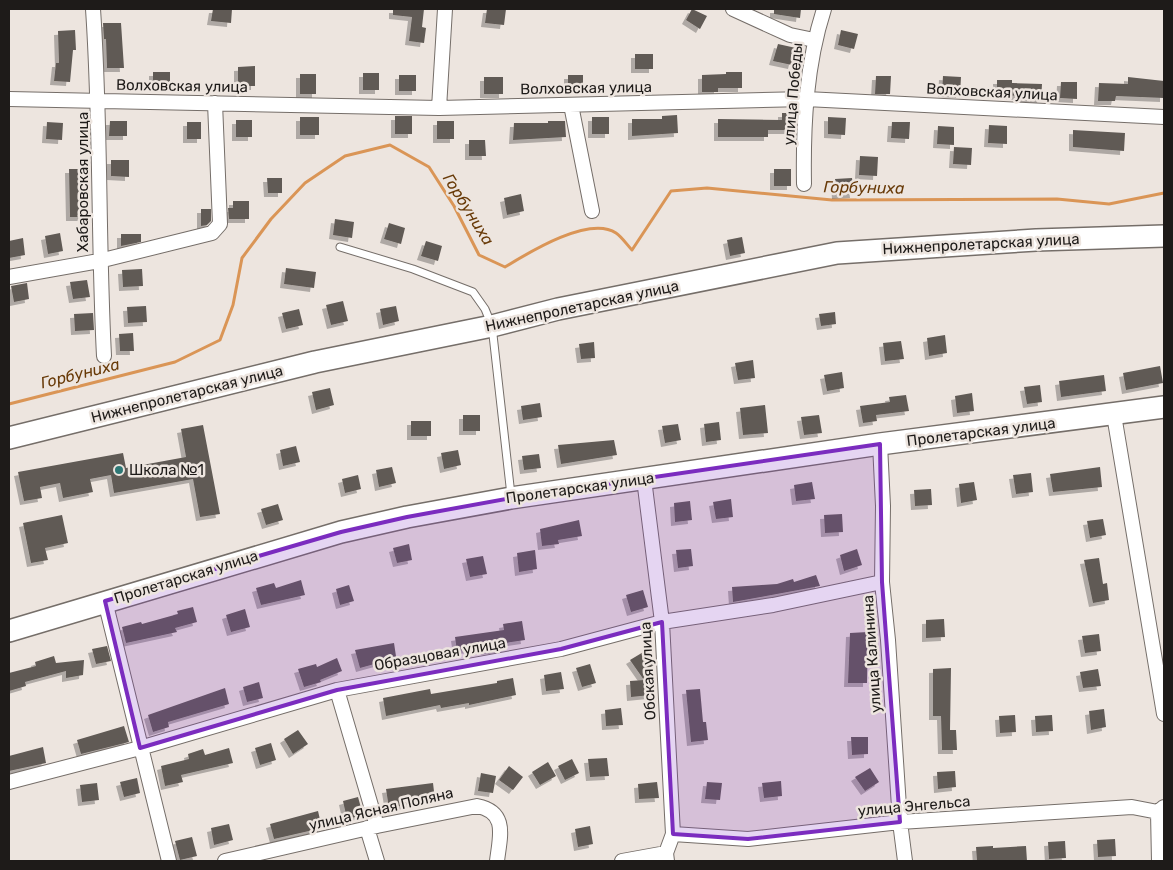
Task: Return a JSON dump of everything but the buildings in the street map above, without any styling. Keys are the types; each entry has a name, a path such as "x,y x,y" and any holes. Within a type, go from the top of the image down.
{"main road":[{"name":"Нижнепролетарская улица","path":"9,438 314,362 492,326 558,309 837,253 1036,240 1164,236"},
{"name":"Пролетарская улица","path":"9,631 341,532 511,498 880,444 1164,407"}],"street":[{"name":"Хабаровская улица","path":"93,9 99,101 99,262 104,356"},
{"path":"439,108 445,9"},
{"path":"733,9 790,34 814,40"},
{"name":"улица Победы","path":"804,184 806,100 814,40 824,9"},
{"name":"Волховская улица","path":"9,99 439,108 806,100 1164,116"},
{"path":"9,277 99,262 162,248 217,230 220,224 214,103"},
{"path":"571,105 592,211"},
{"path":"1114,415 1164,714"},
{"name":"улица Калинина","path":"880,444 883,506 882,582 900,822 905,861"},
{"name":"Обская улица","path":"644,478 662,622 673,834 666,857"},
{"name":"Образцовая улица","path":"9,782 140,748 338,690 561,649 662,622 773,605 882,582"},
{"path":"105,601 169,861"},
{"path":"338,690 372,827 377,861"},
{"name":"улица Ясная Поляна","path":"226,861 462,807 477,806 489,808 501,826 497,861"},
{"name":"улица Энгельса","path":"673,834 748,839 900,822 1132,806 1161,810"},
{"path":"1159,861 1161,810"},
{"path":"622,861 666,857"}],"lane":[{"path":"340,247 413,269 473,292 485,309 492,326 511,498"}],"highlighted area":[{"path":"880,444 882,582 900,822 748,839 673,834 662,622 561,649 337,690 140,748 105,601 341,532 407,517 511,498"}],"waterway":[{"name":"Горбуниха","path":"9,404 175,362 220,340 233,305 242,258 271,219 305,183 345,156 390,145 429,167 454,206 479,255 505,267 543,245 575,232 590,229 604,229 616,233 632,250 671,191 707,188 832,200 1057,199 1109,204 1164,193"}],"place":[{"name":"Школа №1","path":"119,470"}]}
